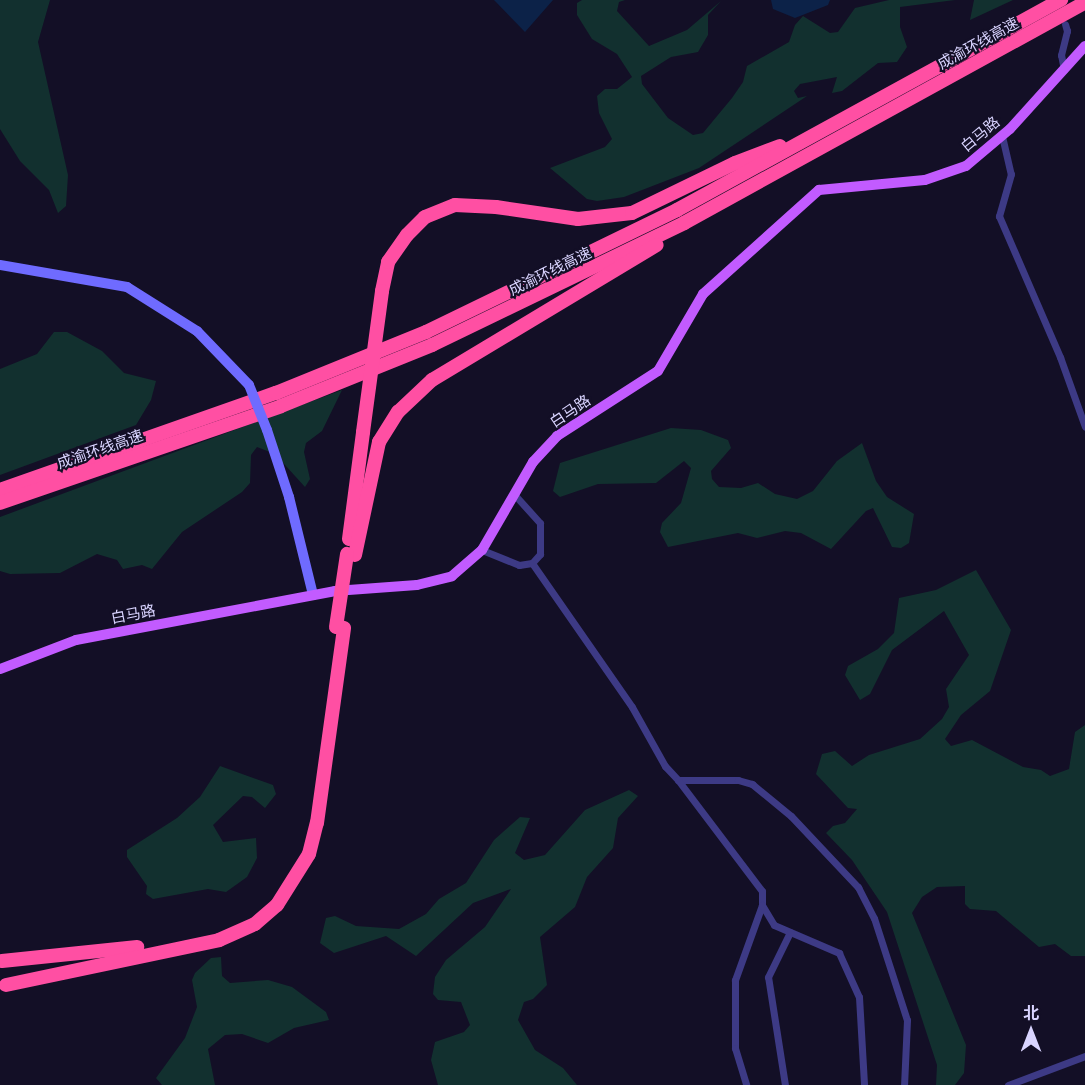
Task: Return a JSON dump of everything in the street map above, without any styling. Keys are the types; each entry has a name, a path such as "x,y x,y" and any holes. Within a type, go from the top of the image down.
{"highway":[{"name":"成渝环线高速","path":"0,490 276,393 426,332 648,225 1061,0"},
{"name":"成渝环线高速","path":"0,503 281,406 432,345 625,253 1085,3"},
{"path":"1,962 122,950 187,939 249,918 271,899 301,850 309,821 351,554 363,432 382,291 388,262 407,235 425,217 455,205 496,207 578,219 632,213 735,163 827,128"},
{"path":"351,554 379,441 398,411 432,380 790,165"},
{"path":"3,986 219,940 255,924 277,905 309,854 317,823 340,628"}],"main road":[{"name":"白马路","path":"0,669 76,640 313,595 417,585 452,576 482,550 533,462 557,436 658,371 703,294 819,190 925,180 966,166 1002,136 1085,46"}],"street":[{"path":"1064,70 1061,55 1067,31 1065,24"},
{"path":"1002,136 1011,174 999,216 1060,357 1085,427"},
{"path":"0,265 127,287 197,331 249,385 267,430 289,497 313,595"},
{"path":"482,550 519,565 532,563 540,554 540,523 514,494"},
{"path":"532,563 632,706 665,765 762,891 762,905 735,980 735,1048 746,1085"},
{"path":"678,780 694,783 738,780 752,784 791,816 858,886 874,918 907,1020 904,1085"},
{"path":"762,905 774,925 839,953 859,997 864,1085"},
{"path":"785,1085 768,977 790,932"},
{"path":"1008,1085 1085,1056"}],"green space":[{"path":"0,0 50,0 38,42 68,175 66,206 58,213 49,190 20,161 0,129"},
{"path":"582,0 625,0 619,2 617,11 649,46 687,30 721,1 708,15 708,35 698,52 671,57 641,76 642,84 668,118 693,135 703,133 732,98 743,82 747,66 789,42 795,25 803,16 830,33 838,32 855,8 889,0 955,0 900,7 900,27 907,47 897,62 878,63 842,91 832,93 837,77 800,84 794,91 798,98 807,96 699,168 624,197 597,201 587,199 550,168 605,147 612,139 599,113 597,96 605,89 617,89 632,77 617,54 592,39 577,15 577,3"},
{"path":"974,0 1013,0 970,20"},
{"path":"54,332 67,332 102,351 124,373 156,381 151,400 136,425 0,475 0,369 37,354"},
{"path":"342,390 322,431 306,443 304,452 310,479 305,487 275,454 257,447 251,455 250,483 242,492 182,532 152,569 142,565 123,569 117,560 97,554 60,573 10,574 0,571 0,517"},
{"path":"671,428 701,430 728,440 731,448 711,471 712,479 719,487 741,488 758,483 775,494 797,499 813,491 837,461 862,443 876,481 887,497 914,514 909,543 901,548 892,547 873,508 866,511 831,549 801,533 785,531 757,538 738,533 668,547 660,532 662,523 681,503 691,468 684,461 656,483 598,484 560,497 553,491 560,463"},
{"path":"976,570 1011,630 990,691 961,715 945,739 951,746 972,740 1023,767 1041,770 1050,776 1069,769 1075,732 1085,725 1085,956 1071,956 1055,944 1039,947 996,911 970,909 965,904 965,886 937,887 922,897 912,913 966,1045 964,1073 955,1085 936,1085 937,1065 887,912 852,860 826,833 833,826 845,823 857,809 848,808 816,774 822,754 835,751 852,766 869,755 920,739 942,719 949,707 946,689 969,655 944,611 892,650 870,694 860,700 845,675 848,666 878,649 894,633 899,598 936,590"},
{"path":"220,766 273,785 276,794 265,808 252,797 243,796 213,825 223,842 256,838 257,858 247,877 226,892 208,889 153,899 146,894 147,886 127,857 127,850 177,818 200,797"},
{"path":"629,790 638,796 618,818 613,848 587,877 575,907 540,937 547,985 533,999 524,1002 518,1020 535,1050 563,1068 577,1085 438,1085 431,1060 435,1042 464,1032 470,1025 461,1002 438,1000 433,994 435,977 446,960 485,927 511,889 473,903 416,956 386,936 334,953 320,943 326,918 335,916 356,926 399,929 426,914 439,899 466,883 494,840 520,817 530,818 515,853 524,860 545,855 585,810"},
{"path":"221,957 222,976 230,983 268,980 292,987 326,1012 329,1020 294,1028 268,1043 242,1034 225,1035 208,1049 215,1085 162,1085 156,1078 185,1038 197,1007 192,980 195,973 211,958"}],"water":[{"path":"494,0 553,0 525,32"},
{"path":"771,0 830,0 828,5 795,18 773,9"}]}
